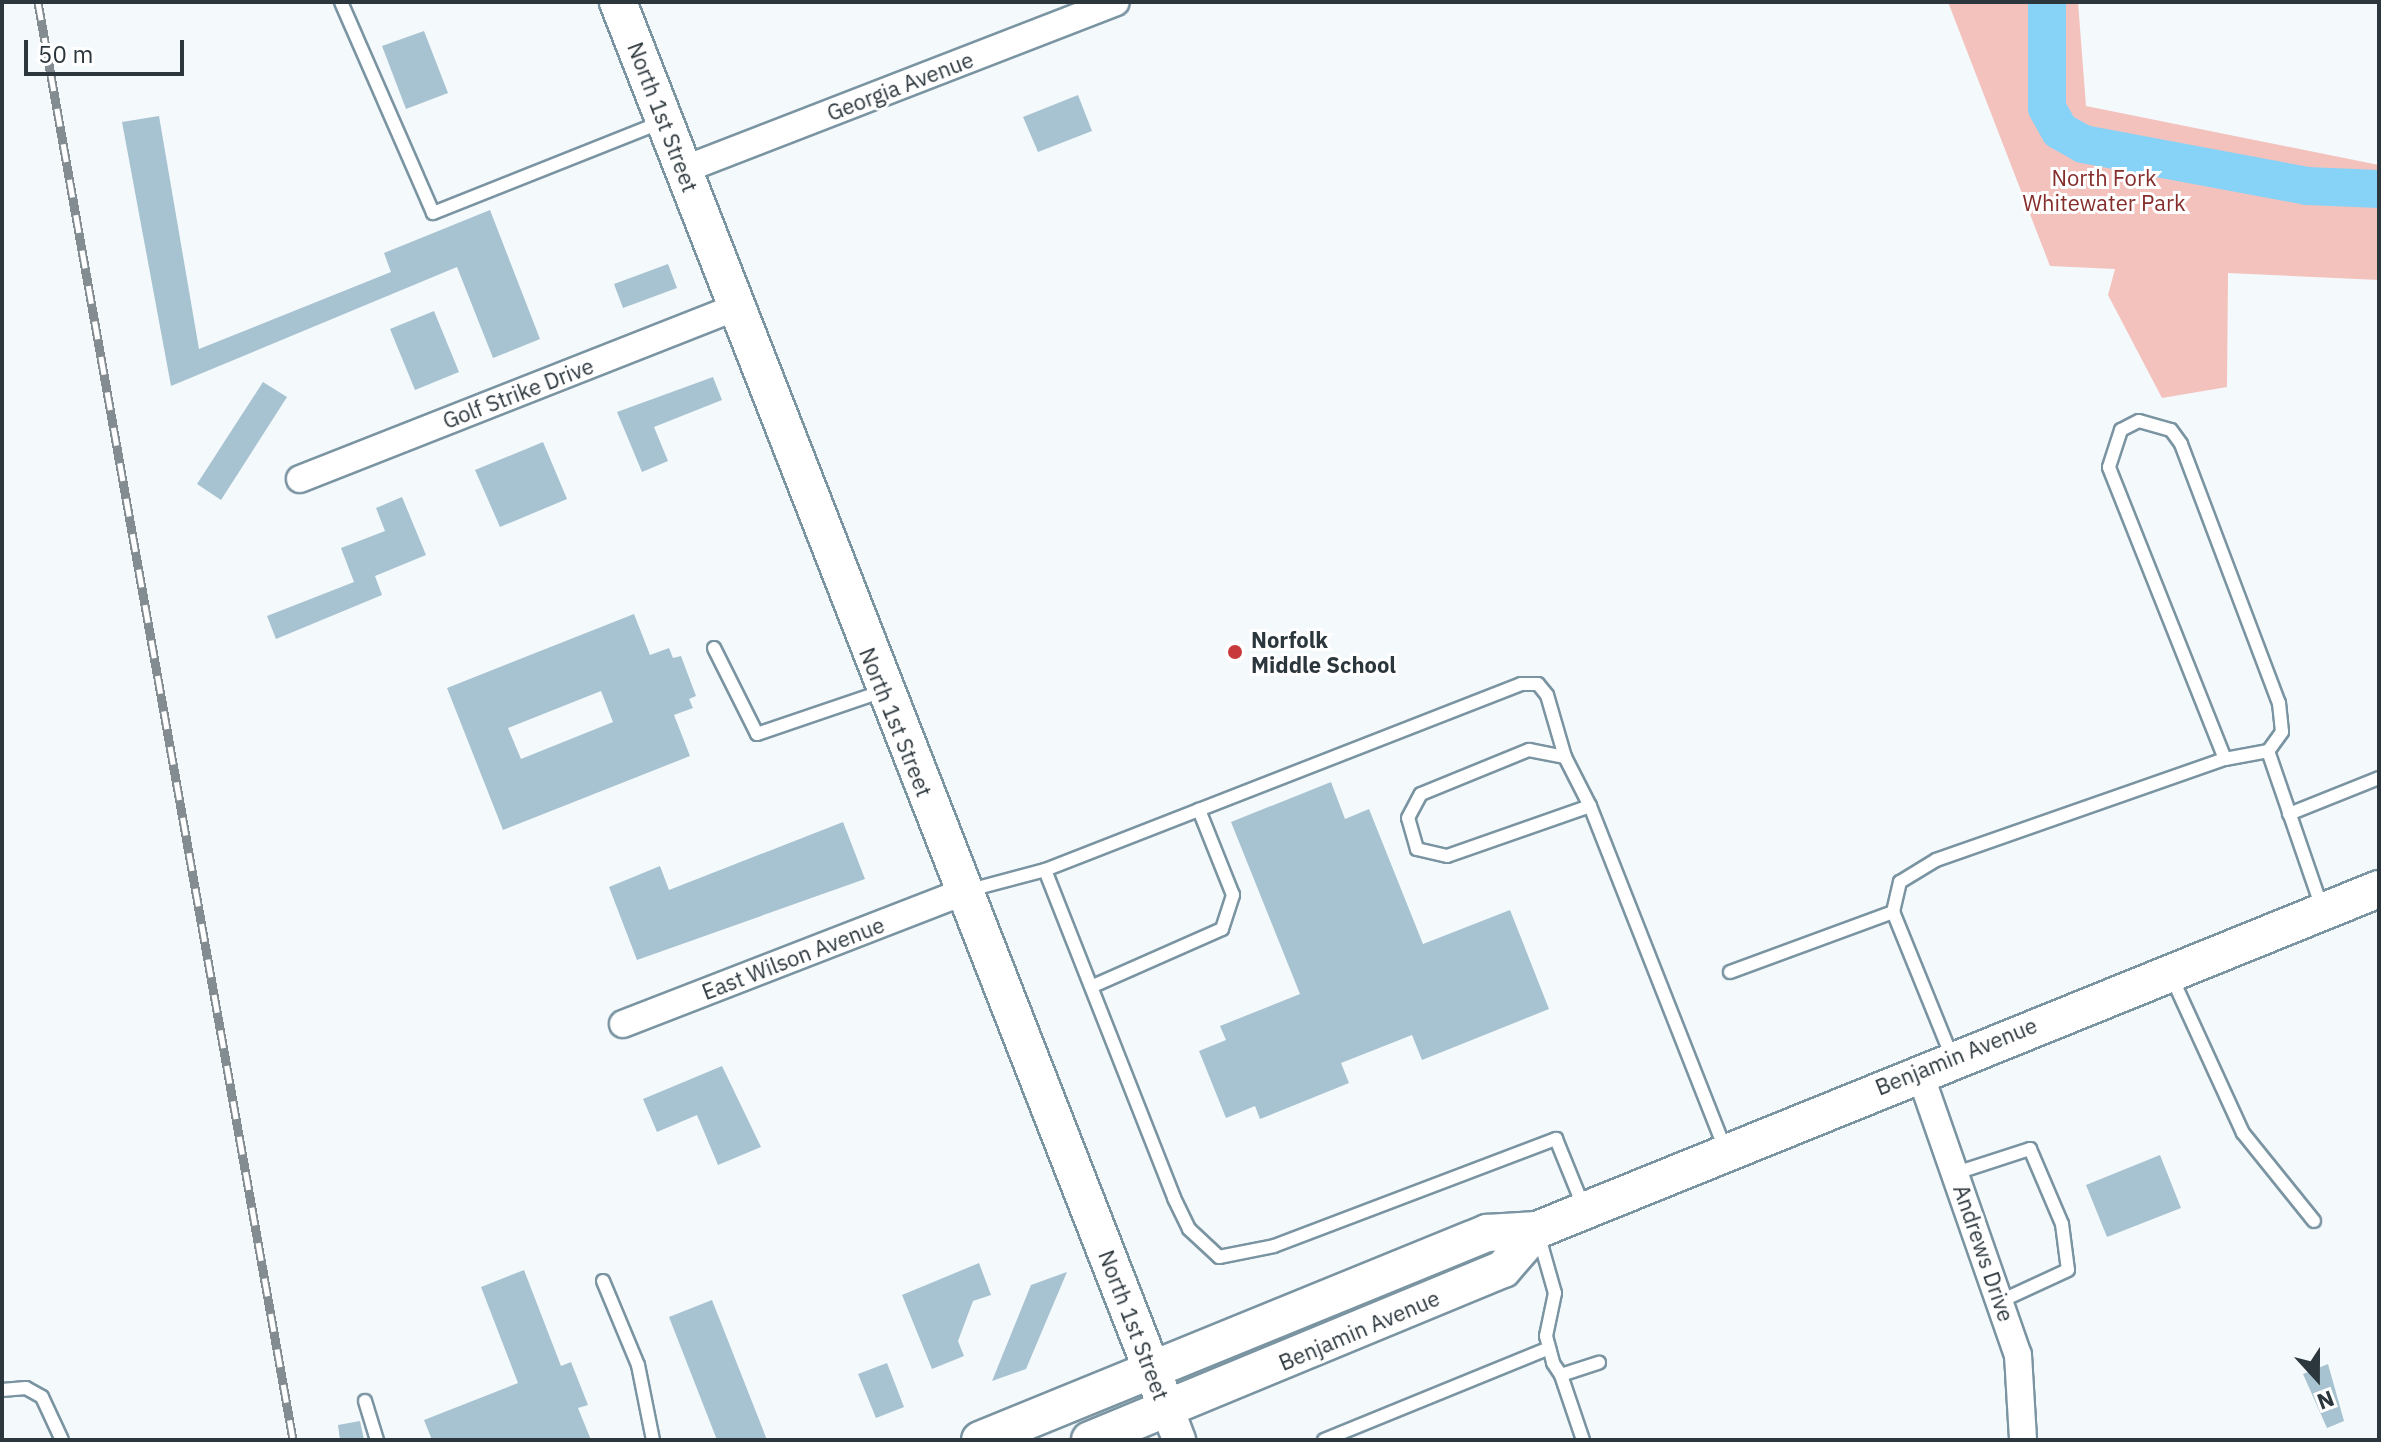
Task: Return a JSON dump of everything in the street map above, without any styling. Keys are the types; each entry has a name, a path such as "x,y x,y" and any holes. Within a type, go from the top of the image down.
{"main road":[{"name":"North 1st Street","path":"618,2 883,691 1173,1425"},
{"name":"Benjamin Avenue","path":"980,1440 1153,1372 1487,1233 1537,1230 1725,1148 2379,889"},
{"name":"Benjamin Avenue","path":"1090,1440 1173,1425 1503,1269 1537,1230"}],"street":[{"name":"Georgia Avenue","path":"683,170 1105,4"},
{"name":"Golf Strike Drive","path":"300,479 737,307"},
{"name":"East Wilson Avenue","path":"623,1024 964,892"},
{"name":"Andrews Drive","path":"1919,1071 2018,1355 2023,1440"}],"lane":[{"path":"341,2 433,213 664,121"},
{"path":"1730,972 1893,912 1911,872 2225,759 2268,751 2282,732 2279,703 2181,444 2157,422 2139,421 2121,430 2109,467 2225,759"},
{"path":"714,648 757,734 883,691"},
{"path":"964,892 1045,870 1521,684 1538,684 1547,695 1565,757 1590,806 1725,1148"},
{"path":"1565,757 1529,750 1504,756 1421,794 1408,818 1417,849 1447,856 1590,806"},
{"path":"2268,751 2323,911"},
{"path":"2289,814 2379,778"},
{"path":"1093,986 1222,929 1233,895 1199,810"},
{"path":"1045,870 1174,1198 1189,1229 1219,1257 1274,1246 1556,1139 1585,1210"},
{"path":"1893,912 1952,1057"},
{"path":"2169,972 2243,1133 2314,1221"},
{"path":"1956,1173 2030,1149 2062,1224 2068,1270 2001,1301"},
{"path":"1537,1230 1555,1293 1549,1348 1583,1440"},
{"path":"603,1281 638,1365 653,1440"},
{"path":"1324,1440 1549,1348"},
{"path":"1561,1375 1599,1363"},
{"path":"2,1390 42,1397 62,1440"},
{"path":"365,1401 377,1440"}],"green space":[{"name":"North Fork Whitewater Park","path":"1948,2 2078,2 2086,106 2379,165 2379,280 2228,273 2227,387 2162,398 2108,295 2115,269 2050,266"}],"building":[{"path":"424,31 448,93 406,109 382,46"},
{"path":"1078,95 1092,131 1038,152 1023,117"},
{"path":"159,116 199,349 391,272 384,253 490,210 540,339 493,358 457,267 171,386 122,122"},
{"path":"668,264 677,288 623,308 614,284"},
{"path":"434,311 459,372 415,390 390,329"},
{"path":"713,377 722,400 654,427 668,461 642,472 617,412"},
{"path":"263,382 287,397 221,500 197,484"},
{"path":"543,442 567,499 500,527 475,470"},
{"path":"402,497 426,555 375,576 382,595 276,639 267,616 354,582 341,548 385,531 376,508"},
{"path":"634,614 650,655 669,648 673,658 681,656 696,696 689,699 693,708 674,715 690,756 503,830 447,688","holes":["601,691 613,722 521,759 508,728"]},
{"path":"1331,782 1345,819 1369,809 1423,944 1510,910 1549,1009 1422,1060 1412,1035 1341,1063 1349,1083 1260,1119 1255,1106 1226,1118 1199,1051 1226,1040 1220,1026 1300,994 1231,822"},
{"path":"843,822 865,879 637,960 609,887 660,866 669,890"},
{"path":"722,1066 761,1147 718,1165 697,1115 657,1132 643,1099"},
{"path":"2160,1155 2181,1208 2107,1237 2086,1185"},
{"path":"979,1263 991,1295 973,1301 958,1341 964,1356 932,1369 902,1295"},
{"path":"524,1270 561,1366 571,1362 588,1405 578,1408 591,1440 432,1440 424,1420 518,1383 481,1287"},
{"path":"1067,1272 1026,1369 992,1381 1031,1285"},
{"path":"712,1300 767,1440 717,1440 669,1317"},
{"path":"887,1363 904,1407 876,1418 858,1374"},
{"path":"2328,1364 2344,1421 2327,1428 2303,1374"},
{"path":"360,1421 364,1440 340,1440 338,1425"}],"waterway":[{"path":"2047,2 2047,108 2060,131 2083,144 2307,186 2379,189"}],"railway":[{"path":"38,2 293,1440"}],"place":[{"name":"Norfolk Middle School","path":"1235,652"}]}
